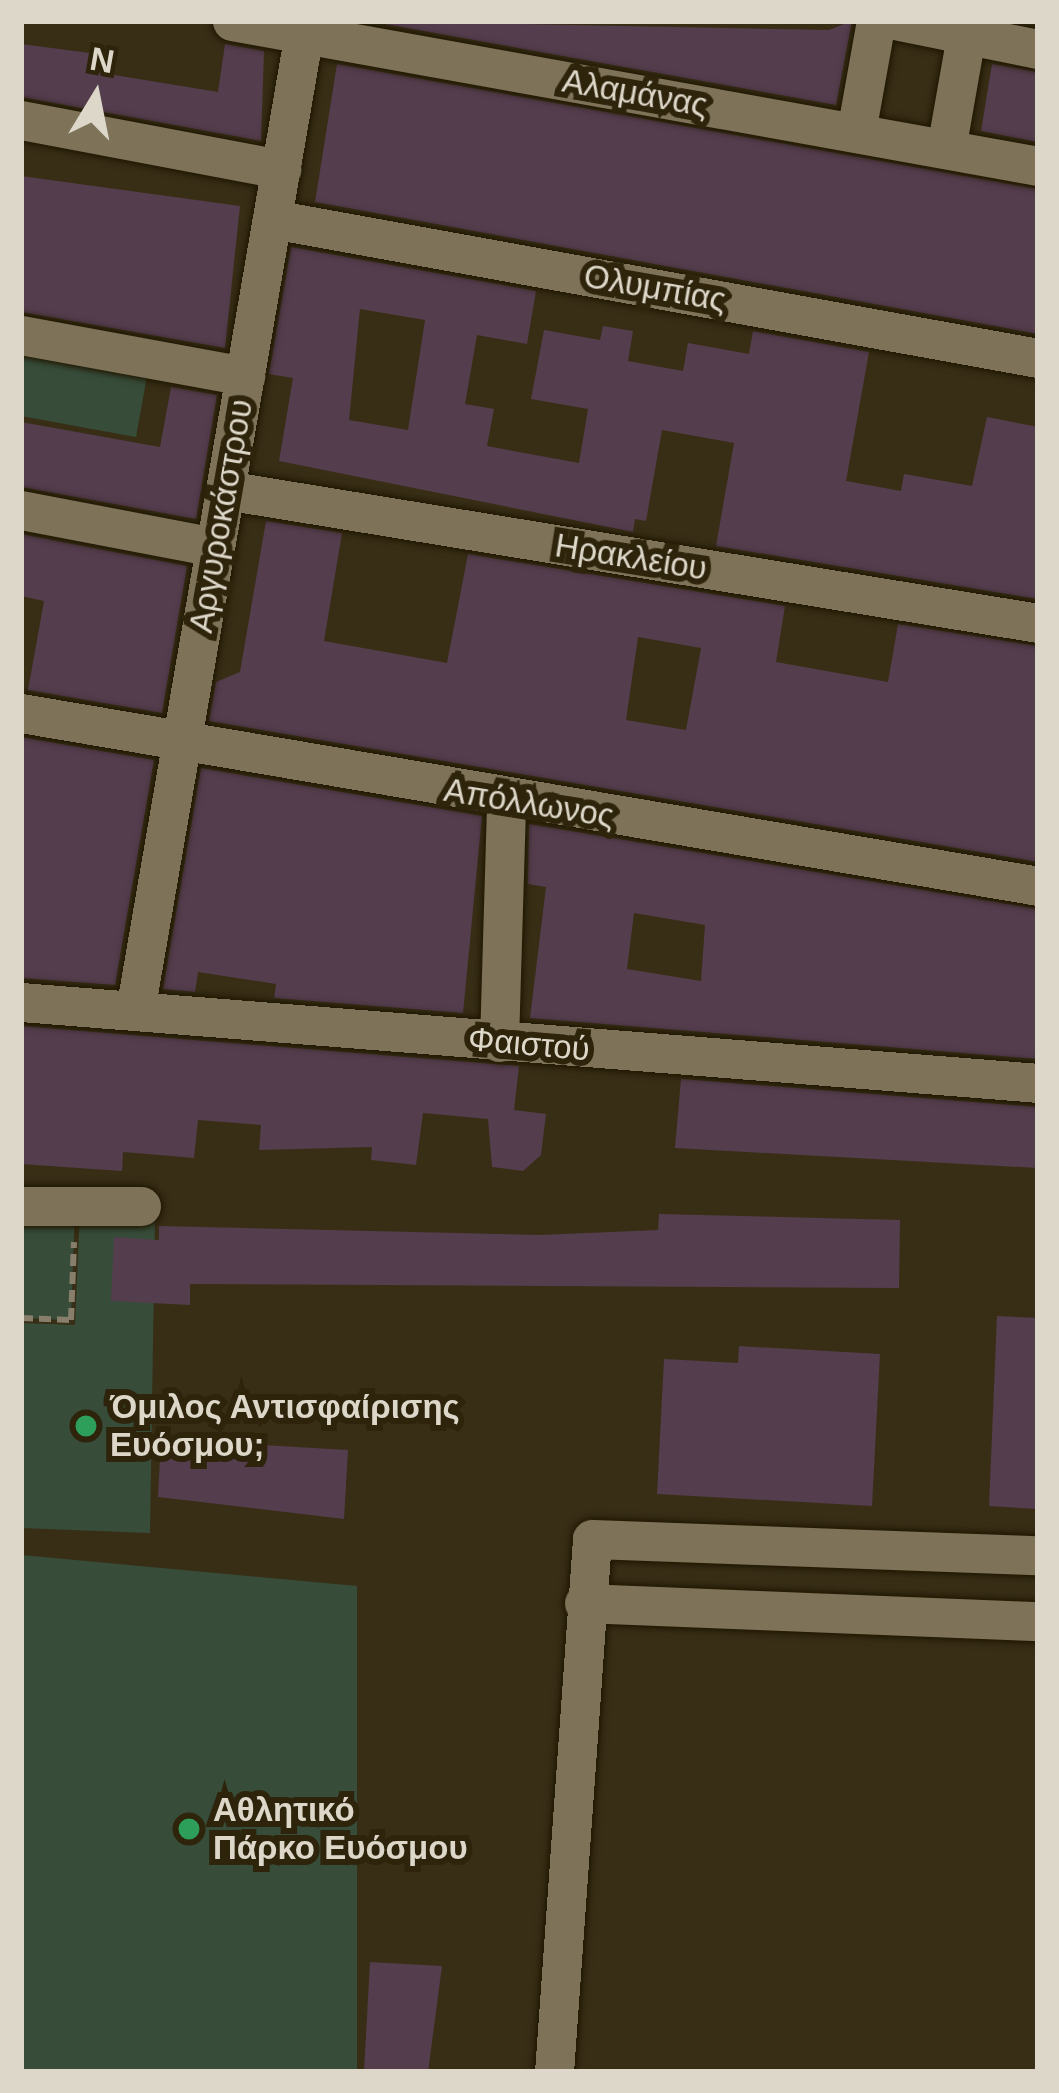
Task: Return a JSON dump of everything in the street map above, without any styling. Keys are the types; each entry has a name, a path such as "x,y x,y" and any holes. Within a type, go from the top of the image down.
{"street":[{"name":"Αλαμάνας","path":"232,21 305,27 1038,166"},
{"path":"856,132 876,21"},
{"path":"898,21 1038,49"},
{"name":"Αργυροκάστρου","path":"135,1011 305,27"},
{"path":"946,149 966,35"},
{"path":"21,120 280,169"},
{"name":"Ολυμπίας","path":"272,219 1038,358"},
{"path":"21,335 245,376"},
{"name":"Ηρακλείου","path":"225,490 1038,623"},
{"path":"21,510 215,548"},
{"name":"Απόλλωνος","path":"21,713 181,744 1038,886"},
{"path":"499,1042 506,799"},
{"name":"Φαιστού","path":"21,1002 1038,1084"},
{"path":"21,1206 141,1206"},
{"path":"554,2072 592,1539 1038,1555"},
{"path":"584,1603 1038,1621"}],"path":[{"path":"21,1318 71,1320 75,1207"}],"green space":[{"path":"21,353 147,376 136,437 21,416"},
{"path":"21,1206 75,1207 71,1320 21,1318"},
{"name":"Όμιλος Αντισφαίρισης Ευόσμου;","path":"80,1211 155,1212 150,1533 21,1528 21,1323 75,1325"},
{"name":"Αθλητικό Πάρκο Ευόσμου","path":"21,1555 357,1586 357,2072 21,2072"}],"building":[{"path":"368,21 829,30 852,21 836,105"},
{"path":"21,44 105,55 102,73 218,92 225,44 264,51 261,141 21,97"},
{"path":"337,64 1038,189 1038,334 315,202"},
{"path":"992,64 1038,72 1038,142 981,131"},
{"path":"21,176 240,206 225,348 21,312"},
{"path":"291,247 536,291 527,344 477,335 465,404 494,409 487,446 579,463 588,409 531,399 544,330 600,340 603,326 633,331 628,361 683,371 688,343 749,354 753,331 869,352 846,481 901,491 904,474 972,486 987,417 1038,427 1038,599 716,546 734,443 662,430 646,521 635,519 633,532 279,461 293,378 269,374","holes":["360,309 425,320 408,430 349,420"]},
{"path":"171,387 217,395 196,519 21,487 21,422 160,447"},
{"path":"266,521 342,533 324,641 447,663 468,554 785,606 776,662 888,682 898,624 1038,646 1038,862 209,721 216,682 240,672","holes":["638,637 701,648 686,730 626,720"]},
{"path":"21,534 187,566 162,713 28,690 44,601 21,596"},
{"path":"21,737 154,760 115,985 21,978"},
{"path":"201,768 482,816 463,1013 274,998 276,984 198,972 195,992 163,989"},
{"path":"529,824 1038,909 1038,1059 530,1018 546,887 528,884","holes":["634,913 705,925 701,981 627,969"]},
{"path":"21,1026 519,1066 514,1110 546,1114 541,1155 523,1171 492,1167 488,1119 423,1113 416,1165 371,1160 372,1147 259,1150 261,1125 198,1120 194,1158 123,1152 122,1171 21,1164"},
{"path":"681,1079 1038,1107 1038,1168 675,1148"},
{"path":"659,1214 900,1220 899,1288 190,1284 190,1305 111,1301 114,1237 159,1240 159,1226 540,1235 658,1230"},
{"path":"997,1316 1038,1318 1038,1509 989,1506"},
{"path":"739,1346 880,1354 872,1506 657,1494 664,1359 738,1363"},
{"path":"161,1439 348,1450 344,1519 158,1497"},
{"path":"370,1962 442,1966 428,2072 364,2072"}],"place":[{"name":"Όμιλος Αντισφαίρισης Ευόσμου;","path":"86,1426"},
{"name":"Αθλητικό Πάρκο Ευόσμου","path":"189,1829"}]}
